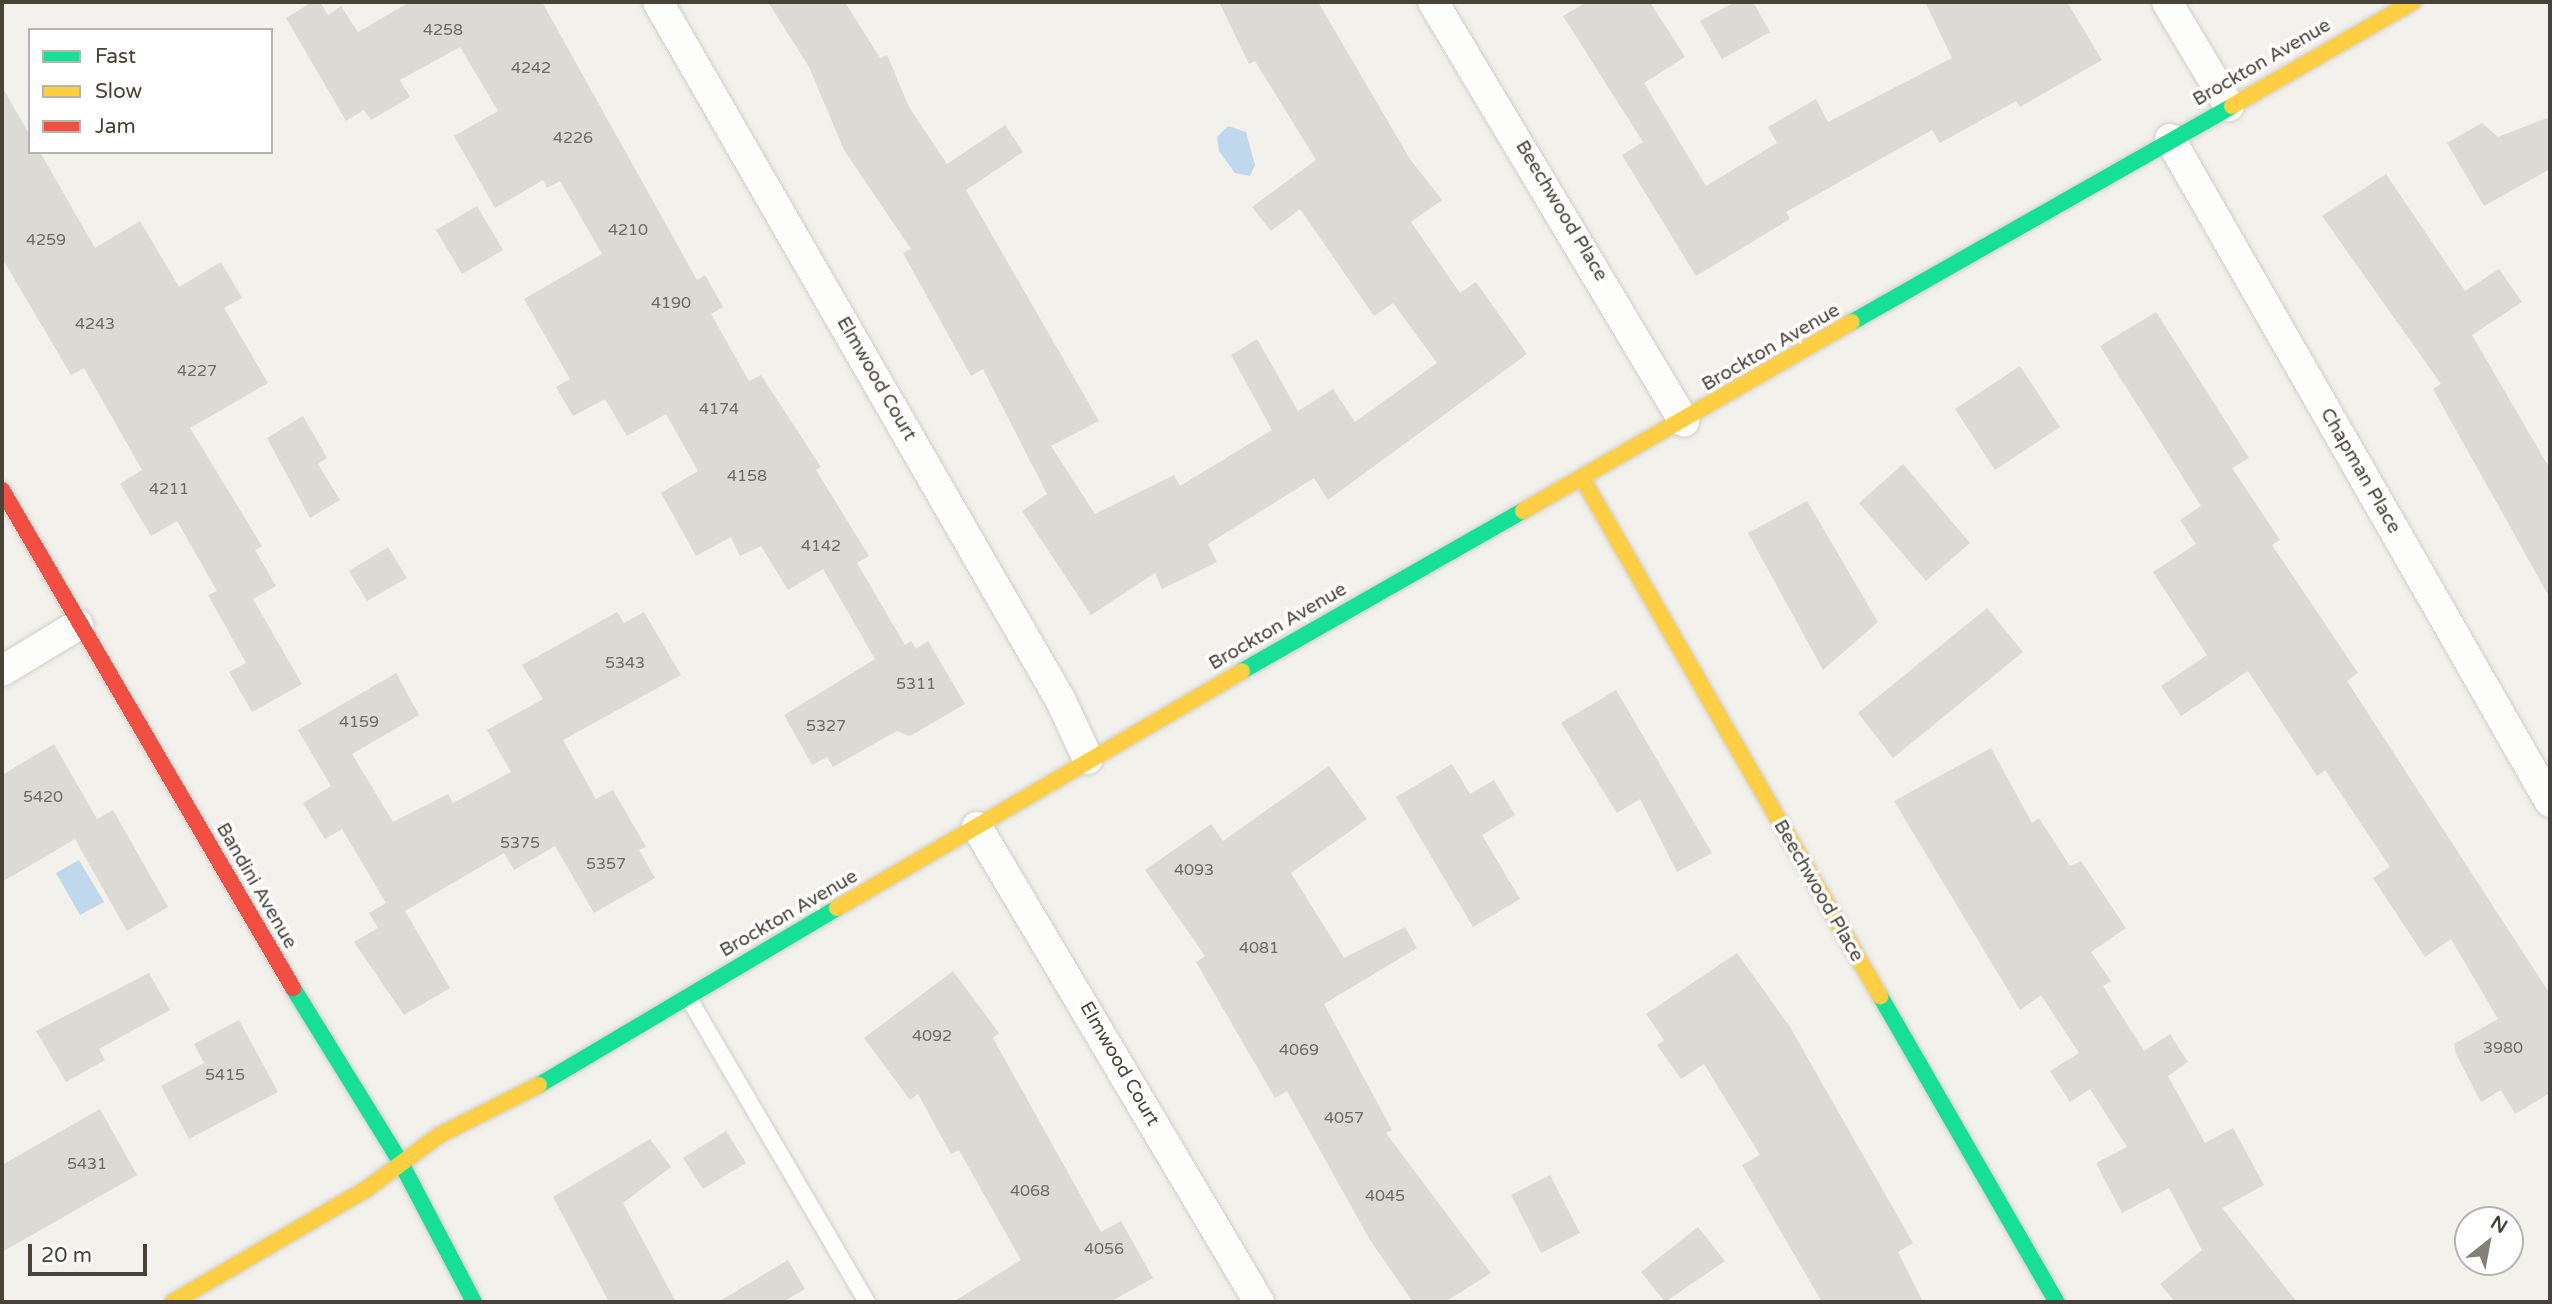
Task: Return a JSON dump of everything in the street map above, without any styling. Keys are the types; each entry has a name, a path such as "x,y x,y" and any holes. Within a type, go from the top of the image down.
{"main road":[{"name":"Brockton Avenue","path":"173,1302 401,1163 438,1136 688,997 1088,759 1684,422 2170,139 2413,2"},
{"name":"Beechwood Place","path":"1583,478 2056,1302"},
{"name":"Bandini Avenue","path":"2,490 78,625 370,1121 401,1163 474,1302"}],"street":[{"name":"Elmwood Court","path":"658,2 1060,699 1088,759"},
{"name":"Beechwood Place","path":"1433,2 1684,422"},
{"path":"2167,2 2229,106"},
{"name":"Chapman Place","path":"2170,139 2550,802"},
{"path":"2,671 78,625"},
{"name":"Elmwood Court","path":"977,827 1259,1302"}],"lane":[{"path":"688,997 867,1302"}],"water":[{"path":"1228,126 1246,132 1255,165 1250,176 1235,173 1219,151 1217,137"},
{"path":"79,860 104,902 80,915 56,873"}],"building":[{"path":"312,2 320,2 328,15 341,6 358,32 410,2 542,2 697,280 705,275 723,307 711,314 749,381 761,375 821,467 816,470 869,556 857,563 905,645 911,641 916,649 928,641 965,704 910,736 897,731 833,767 827,757 812,765 784,715 875,659 823,569 788,590 761,546 740,556 731,537 696,556 661,493 698,471 666,414 627,436 605,399 573,416 556,387 570,379 524,299 602,254 560,181 547,188 543,180 495,208 454,136 498,111 460,47 400,80 410,97 371,120 364,110 346,121 286,18"},
{"path":"768,2 845,2 880,58 887,55 909,107 947,164 1005,125 1023,152 966,190 1099,421 1051,446 1095,514 1174,475 1180,486 1272,430 1231,355 1257,339 1298,411 1333,389 1355,422 1437,363 1393,303 1374,316 1300,209 1271,231 1252,207 1316,160 1255,61 1249,64 1219,2 1318,2 1410,159 1442,200 1411,222 1460,293 1476,282 1527,354 1328,500 1314,478 1208,544 1217,562 1162,589 1155,573 1091,615 1022,511 1047,494 983,369 971,376 903,253 911,249 844,150 809,67"},
{"path":"1587,2 1650,2 1685,57 1644,83 1706,186 1777,143 1768,127 1816,99 1828,122 1952,58 1925,2 2067,2 2102,60 2020,107 2016,101 1940,143 1932,130 1786,212 1790,219 1696,276 1622,155 1643,142 1563,16"},
{"path":"1735,2 1753,2 1770,32 1722,59 1700,21"},
{"path":"2,87 28,132 28,154 41,154 95,248 140,221 179,287 221,262 242,298 224,308 268,383 190,428 262,546 255,550 276,586 253,599 302,684 252,712 229,672 246,663 208,595 217,591 177,521 151,536 120,484 142,470 84,368 71,375 2,258"},
{"path":"2550,117 2550,169 2484,206 2447,143 2482,123 2498,137"},
{"path":"2386,174 2465,291 2499,269 2522,302 2472,335 2550,469 2550,598 2433,389 2441,384 2322,216"},
{"path":"477,206 503,250 462,274 436,230"},
{"path":"2156,312 2249,458 2232,468 2280,540 2272,545 2358,673 2347,681 2550,994 2550,1093 2515,1114 2501,1090 2481,1102 2456,1054 2454,1044 2498,1019 2451,939 2425,957 2373,878 2390,867 2325,770 2317,776 2248,671 2181,716 2161,686 2207,655 2153,572 2196,544 2180,520 2201,506 2100,346"},
{"path":"2020,366 2060,427 1995,470 1955,409"},
{"path":"303,416 327,458 318,464 340,500 310,518 267,438"},
{"path":"1903,464 1970,543 1926,581 1859,503"},
{"path":"1807,501 1878,622 1823,670 1748,533"},
{"path":"388,547 407,578 367,601 349,571"},
{"path":"1987,608 2023,652 1893,758 1858,713"},
{"path":"617,612 624,623 644,612 681,675 563,740 596,799 613,790 646,847 639,850 655,878 594,913 555,846 514,870 504,853 405,911 450,988 404,1015 354,942 378,928 369,913 386,903 342,829 325,839 303,803 331,786 298,730 396,673 419,715 352,754 393,822 448,794 453,803 511,772 487,730 543,699 522,665"},
{"path":"1616,690 1712,853 1677,872 1640,799 1617,813 1561,723"},
{"path":"54,744 97,819 113,810 168,907 127,931 75,839 2,882 2,775"},
{"path":"1991,748 2032,823 2039,818 2070,866 2081,861 2126,928 2091,952 2111,981 2103,986 2144,1051 2170,1034 2188,1062 2168,1076 2205,1143 2233,1128 2264,1185 2222,1208 2297,1302 2175,1302 2160,1284 2202,1250 2169,1188 2122,1213 2096,1163 2127,1147 2090,1089 2070,1102 2050,1071 2079,1053 2041,995 2020,1010 1894,801"},
{"path":"1452,764 1470,794 1494,780 1515,815 1482,835 1520,899 1473,927 1396,797"},
{"path":"1329,766 1367,819 1291,873 1344,958 1405,927 1417,948 1324,1004 1392,1130 1386,1133 1491,1273 1445,1302 1413,1302 1370,1240 1287,1091 1275,1098 1196,962 1205,956 1145,870 1211,824 1223,841"},
{"path":"1737,953 1790,1027 1913,1243 1898,1252 1923,1302 1822,1302 1742,1165 1760,1155 1704,1064 1681,1079 1657,1045 1664,1040 1646,1014"},
{"path":"953,971 999,1033 993,1038 1101,1232 1121,1221 1153,1278 1110,1302 953,1302 1021,1260 959,1150 951,1154 918,1094 910,1100 864,1038"},
{"path":"149,973 170,1010 99,1049 105,1060 66,1082 36,1031"},
{"path":"239,1020 278,1092 189,1139 161,1086 204,1063 194,1044"},
{"path":"100,1109 137,1175 2,1252 2,1165"},
{"path":"726,1131 746,1163 703,1189 683,1158"},
{"path":"650,1139 671,1167 623,1203 676,1302 609,1302 553,1197"},
{"path":"1550,1175 1580,1233 1541,1253 1511,1195"},
{"path":"1698,1227 1725,1261 1665,1302 1641,1272"},
{"path":"788,1260 805,1289 783,1302 718,1302"}],"traffic: fast":[{"path":"1852,322 2232,106"},
{"path":"1242,671 1523,511"},
{"path":"539,1085 837,908"},
{"path":"293,988 401,1163 474,1302"},
{"path":"1880,996 2057,1302"}],"traffic: slow":[{"path":"2232,106 2413,2"},
{"path":"1523,511 1852,322"},
{"path":"1582,478 1880,996"},
{"path":"837,908 1242,671"},
{"path":"173,1302 368,1188 438,1136 539,1085"}],"traffic: jam":[{"path":"2,490 293,988"}]}
